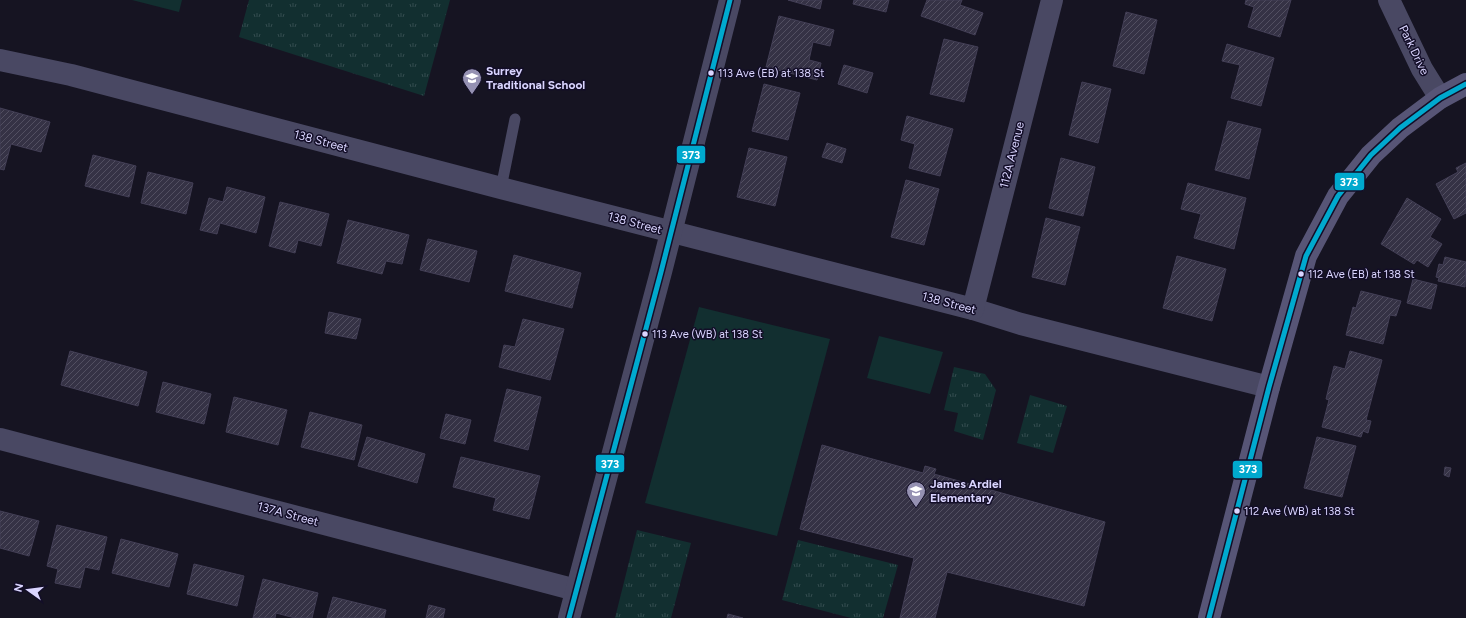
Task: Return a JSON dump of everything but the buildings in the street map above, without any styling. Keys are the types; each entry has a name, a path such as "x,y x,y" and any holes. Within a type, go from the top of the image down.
{"main road":[{"path":"1209,618 1269,388 1306,256 1338,196 1371,155 1400,128 1440,98 1466,84"}],"street":[{"path":"569,618 671,232 730,0"},
{"name":"112A Avenue","path":"973,309 1052,0"},
{"name":"Park Drive","path":"1389,0 1422,69 1440,98"},
{"name":"138 Street","path":"0,60 71,75 501,188 973,309 1021,324 1269,388"},
{"name":"137A Street","path":"0,439 576,590"}],"lane":[{"path":"501,188 515,119"}],"green space":[{"path":"132,0 182,0 179,12"},
{"path":"249,0 450,0 424,96 239,37"},
{"path":"699,307 830,339 777,536 645,503"},
{"path":"879,336 943,352 930,394 867,378"},
{"path":"954,367 985,374 996,390 983,440 954,431 958,413 944,410"},
{"path":"1030,395 1067,406 1053,453 1017,443"},
{"path":"637,530 691,543 671,618 615,618"},
{"path":"798,540 898,565 883,618 851,618 782,600"}],"transit line":[{"name":"373","path":"569,618 661,272 730,0"},
{"name":"373","path":"1209,618 1269,387 1306,256 1338,196 1371,155 1400,128 1440,98 1466,84"}],"place":[{"name":"113 Ave (EB) at 138 St","path":"711,73"},
{"name":"Surrey Traditional School","path":"472,95"},
{"name":"112 Ave (EB) at 138 St","path":"1301,274"},
{"name":"113 Ave (WB) at 138 St","path":"645,334"},
{"name":"James Ardiel Elementary","path":"916,508"},
{"name":"112 Ave (WB) at 138 St","path":"1237,511"}]}
